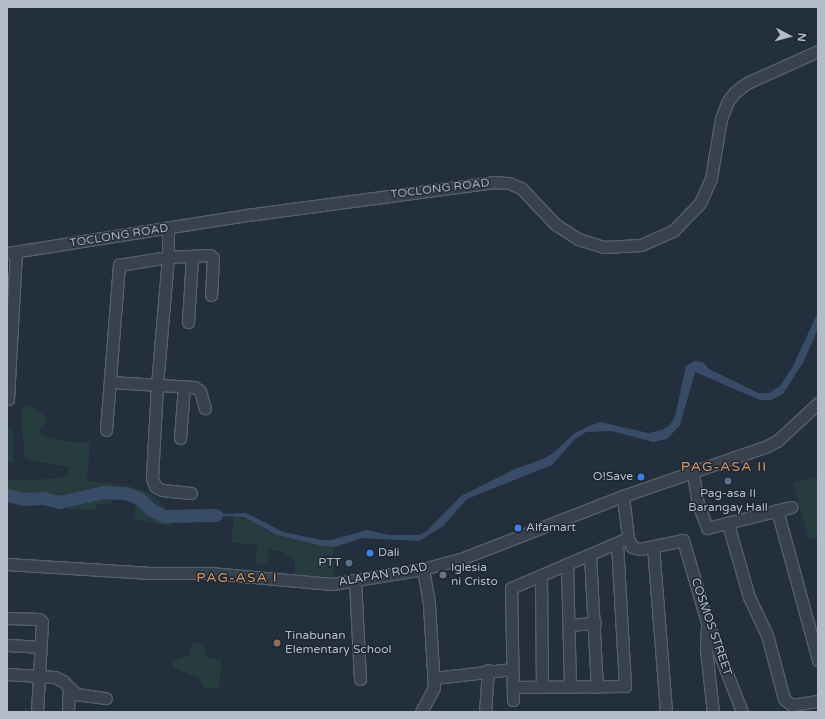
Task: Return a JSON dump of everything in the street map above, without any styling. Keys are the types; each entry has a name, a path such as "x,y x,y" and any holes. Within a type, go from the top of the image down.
{"street":[{"name":"TOCLONG ROAD","path":"11,252 168,228 247,214 474,184 503,182 521,188 556,224 578,239 604,247 641,245 674,230 700,203 711,178 721,120 728,101 735,92 747,83 818,51"},
{"path":"168,228 168,257 157,386 152,478 154,486 162,490 191,493"},
{"path":"8,399 11,252"},
{"path":"106,430 118,268 121,264 151,256 212,256 211,295"},
{"path":"188,322 192,256"},
{"path":"110,382 157,386 194,386 200,391 205,408"},
{"path":"180,438 184,386"},
{"name":"ALAPAN ROAD","path":"7,564 150,573 210,573 323,584 423,568 482,551 623,496 693,473 772,444 818,403"},
{"path":"693,473 698,504 707,528 728,524 791,507"},
{"path":"623,496 628,538 636,548 654,546 666,712"},
{"path":"778,510 818,660"},
{"path":"728,524 749,597 767,635 784,699 792,705 818,701"},
{"path":"513,700 511,588 628,538"},
{"name":"COSMOS STREET","path":"654,546 683,540 707,622 742,712"},
{"path":"513,687 625,686 617,543"},
{"path":"590,555 595,623 597,686"},
{"path":"568,564 570,686"},
{"path":"421,712 433,692 434,678 429,603 423,568"},
{"path":"541,575 542,686"},
{"path":"355,580 360,679"},
{"path":"7,618 41,621 37,712"},
{"path":"707,622 706,644 713,712"},
{"path":"570,625 595,623"},
{"path":"7,645 40,647"},
{"path":"434,678 488,670 512,669"},
{"path":"485,712 488,670"},
{"path":"7,674 59,679 69,689 81,695 106,698"},
{"path":"68,712 69,689"}],"green space":[{"path":"28,406 36,408 45,416 46,423 40,428 41,436 70,442 90,442 87,481 124,485 150,493 160,501 167,512 182,512 189,509 188,521 171,523 170,526 134,519 136,498 119,494 112,494 111,505 97,504 96,510 68,509 67,500 40,496 39,504 7,501 7,480 52,479 68,475 69,467 25,459 20,410"},
{"path":"7,428 13,428 13,462 7,462"},
{"path":"818,477 818,538 809,540 793,483"},
{"path":"234,517 247,518 267,531 297,540 334,547 334,581 326,578 294,576 295,560 280,551 269,550 267,564 255,563 257,545 231,542"},
{"path":"194,642 203,645 206,657 222,660 219,688 205,688 199,678 174,668 172,663 189,655 191,645"}],"water":[{"path":"818,312 818,329 804,361 783,394 771,400 760,400 695,372 680,425 667,439 653,442 612,431 586,432 575,439 552,465 467,499 443,526 419,541 363,538 334,547 323,546 277,535 244,517 198,515 246,513 283,532 322,540 331,540 367,530 389,535 420,535 427,531 461,496 517,468 541,460 552,454 575,433 589,426 600,422 648,433 662,430 670,425 675,416 686,366 694,361 703,362 709,369 758,393 769,393 780,386 793,366"}],"waterway":[{"path":"7,495 24,499 43,498 60,502 103,492 125,493 139,498 150,509 164,516 216,515"}],"place":[{"name":"O!Save","path":"641,477"},
{"name":"Pag-asa II Barangay Hall","path":"728,481"},
{"name":"Alfamart","path":"518,528"},
{"name":"Dali","path":"370,553"},
{"name":"PTT","path":"349,563"},
{"name":"Iglesia ni Cristo","path":"443,575"},
{"name":"Tinabunan Elementary School","path":"277,643"}],"district":[{"name":"PAG-ASA II","path":"724,467"},
{"name":"PAG-ASA I","path":"237,578"}]}
